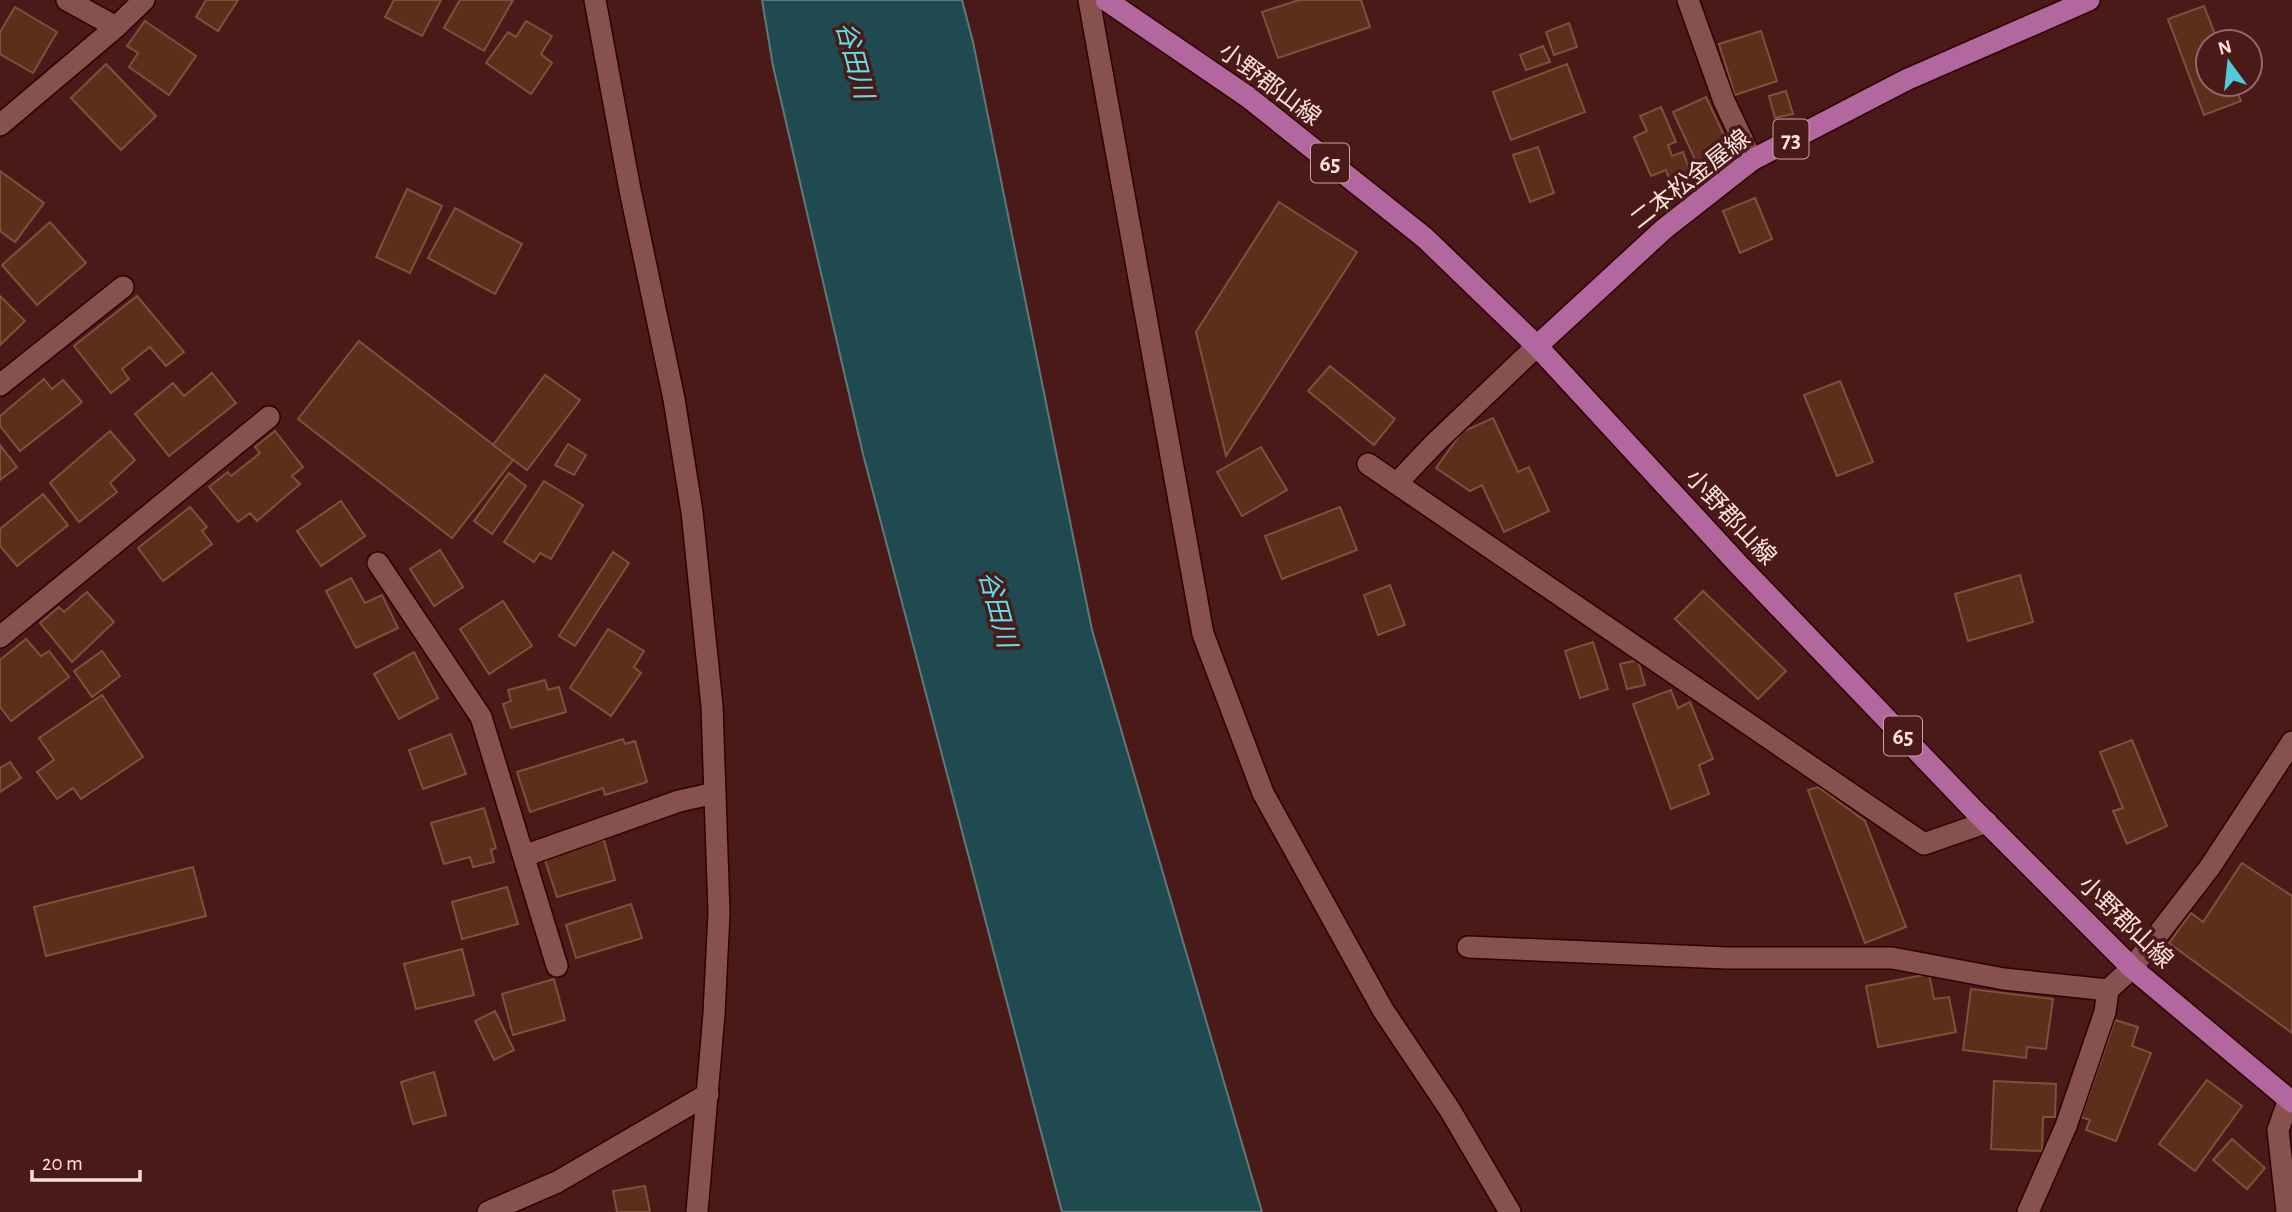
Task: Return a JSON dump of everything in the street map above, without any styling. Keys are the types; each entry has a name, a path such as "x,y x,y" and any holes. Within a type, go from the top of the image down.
{"main road":[{"name":"小野郡山線","path":"1106,0 1248,97 1425,238 1537,346 1738,564 2132,968 2290,1100"},
{"name":"二本松金屋線","path":"1537,346 1664,229 1752,160 1906,80 2089,0"}],"street":[{"path":"67,0 116,27"},
{"path":"0,125 144,0"},
{"path":"595,0 630,190 674,399 692,512 712,706 719,913 698,1212"},
{"path":"1090,0 1203,634 1263,793 1383,1010 1450,1110 1510,1212"},
{"path":"1688,0 1724,101 1752,160"},
{"path":"0,386 123,287"},
{"path":"1397,483 1537,346"},
{"path":"0,637 269,417"},
{"path":"1368,464 1924,844 1987,822"},
{"path":"378,563 481,718 556,966"},
{"path":"2028,1212 2066,1125 2105,1012 2108,990 2132,968 2210,867 2292,742"},
{"path":"524,856 679,801 715,793"},
{"path":"1468,947 1727,958 1892,958 2004,979 2108,990"},
{"path":"488,1212 557,1182 708,1094"},
{"path":"2287,1212 2278,1130 2290,1100"}],"water":[{"name":"谷田川","path":"762,0 962,0 973,42 1092,630 1262,1212 1062,1212 863,454 773,66"}],"building":[{"path":"206,0 238,0 218,31 196,17"},
{"path":"394,0 441,0 422,36 385,17"},
{"path":"460,0 513,0 484,51 444,28"},
{"path":"1299,0 1361,0 1370,27 1278,58 1262,12"},
{"path":"2204,6 2213,28 2194,28 2194,88 2168,19"},
{"path":"15,7 57,32 33,73 0,54 0,32"},
{"path":"145,21 196,56 169,95 129,67 138,53 127,46"},
{"path":"526,21 552,36 541,54 552,63 531,94 486,63 508,32 516,37"},
{"path":"1569,23 1577,47 1554,55 1546,32"},
{"path":"1761,31 1777,81 1735,95 1719,44"},
{"path":"1543,46 1550,62 1526,70 1520,55"},
{"path":"106,64 156,116 121,150 71,98"},
{"path":"1567,64 1585,112 1511,140 1493,92"},
{"path":"1786,91 1793,114 1775,118 1769,96"},
{"path":"1706,97 1731,150 1698,166 1673,112"},
{"path":"2198,98 2240,98 2241,101 2204,115"},
{"path":"1661,107 1676,142 1668,145 1672,156 1683,152 1691,174 1670,182 1666,170 1651,176 1634,137 1647,131 1640,116"},
{"path":"1538,147 1554,193 1530,202 1513,155"},
{"path":"0,171 44,203 15,242 0,231"},
{"path":"407,189 442,206 410,273 376,257"},
{"path":"1755,198 1772,239 1740,253 1723,211"},
{"path":"1279,202 1357,252 1226,456 1196,332"},
{"path":"455,208 522,244 495,294 428,258"},
{"path":"50,222 86,263 37,305 2,265"},
{"path":"0,296 25,321 0,345"},
{"path":"137,296 184,352 166,366 150,347 122,369 129,379 111,393 74,346"},
{"path":"359,341 513,460 452,538 298,419"},
{"path":"1330,366 1395,419 1374,445 1308,391"},
{"path":"212,373 236,403 169,456 135,414 173,383 184,396"},
{"path":"545,375 580,400 527,470 493,445"},
{"path":"44,379 52,389 63,380 82,402 20,451 0,426 0,416"},
{"path":"1840,381 1873,462 1837,476 1804,395"},
{"path":"1493,418 1518,472 1529,467 1549,511 1504,532 1482,485 1470,491 1436,468 1462,432"},
{"path":"110,431 135,460 110,483 117,492 79,522 50,483"},
{"path":"275,431 303,467 292,476 300,484 257,521 250,513 238,522 209,487 228,472 231,476 260,453 255,447"},
{"path":"568,444 586,455 574,475 555,465"},
{"path":"0,445 17,467 0,480"},
{"path":"1261,447 1287,490 1242,516 1217,472"},
{"path":"509,473 526,486 492,534 474,521"},
{"path":"544,481 583,505 551,559 540,553 534,562 504,542"},
{"path":"43,494 68,525 17,566 0,546 0,529"},
{"path":"341,501 365,536 321,566 297,531"},
{"path":"190,507 207,527 202,531 212,544 163,581 138,548"},
{"path":"1340,507 1357,550 1282,579 1265,536"},
{"path":"440,550 463,587 434,606 410,569"},
{"path":"613,552 629,563 575,646 559,636"},
{"path":"2020,575 2033,622 1968,641 1955,594"},
{"path":"351,578 365,603 382,595 398,628 356,648 326,591"},
{"path":"1390,585 1405,625 1378,635 1364,595"},
{"path":"1703,591 1786,671 1758,699 1675,619"},
{"path":"87,592 114,622 72,662 40,623 59,607 64,612"},
{"path":"503,601 532,646 489,674 460,629"},
{"path":"608,629 644,651 634,667 641,673 611,716 570,688"},
{"path":"26,639 41,656 49,651 69,677 11,721 0,707 0,660"},
{"path":"1593,642 1608,689 1580,698 1565,651"},
{"path":"102,651 120,676 92,697 74,671"},
{"path":"414,652 438,698 399,719 374,674"},
{"path":"1638,660 1645,685 1627,689 1620,664"},
{"path":"545,680 548,690 559,687 566,712 511,728 503,704 511,701 508,690"},
{"path":"1671,690 1678,708 1690,702 1713,759 1699,765 1709,794 1671,809 1633,704"},
{"path":"102,695 143,757 81,799 73,788 57,799 37,772 54,760 39,738"},
{"path":"451,734 466,774 423,789 409,750"},
{"path":"623,739 625,744 635,741 647,782 605,795 603,788 530,812 517,772"},
{"path":"2132,740 2167,826 2127,844 2113,811 2123,808 2100,752"},
{"path":"10,762 21,778 0,792 0,768"},
{"path":"1818,787 1865,821 1906,927 1865,943 1808,790"},
{"path":"484,808 496,848 491,850 494,862 473,867 470,857 444,864 431,823"},
{"path":"604,840 615,880 557,897 544,857"},
{"path":"2242,863 2292,896 2292,1033 2169,943 2191,913 2203,922"},
{"path":"193,867 206,916 46,956 34,907"},
{"path":"507,887 518,924 462,939 452,902"},
{"path":"631,904 642,938 576,958 566,925"},
{"path":"462,949 474,995 416,1009 404,964"},
{"path":"1929,974 1934,999 1949,997 1956,1032 1878,1047 1866,986"},
{"path":"554,979 565,1020 513,1035 502,994"},
{"path":"1971,989 2053,999 2046,1049 2027,1047 2026,1058 1963,1050"},
{"path":"495,1011 514,1050 494,1060 475,1021"},
{"path":"2115,1020 2138,1027 2132,1046 2151,1053 2116,1141 2086,1130 2090,1120 2081,1117"},
{"path":"434,1072 446,1115 413,1124 401,1082"},
{"path":"2207,1080 2242,1106 2195,1171 2159,1144"},
{"path":"1994,1081 2056,1084 2055,1117 2043,1117 2042,1151 1991,1149"},
{"path":"2232,1139 2265,1168 2247,1189 2213,1160"},
{"path":"645,1186 650,1212 617,1212 613,1191"}]}
